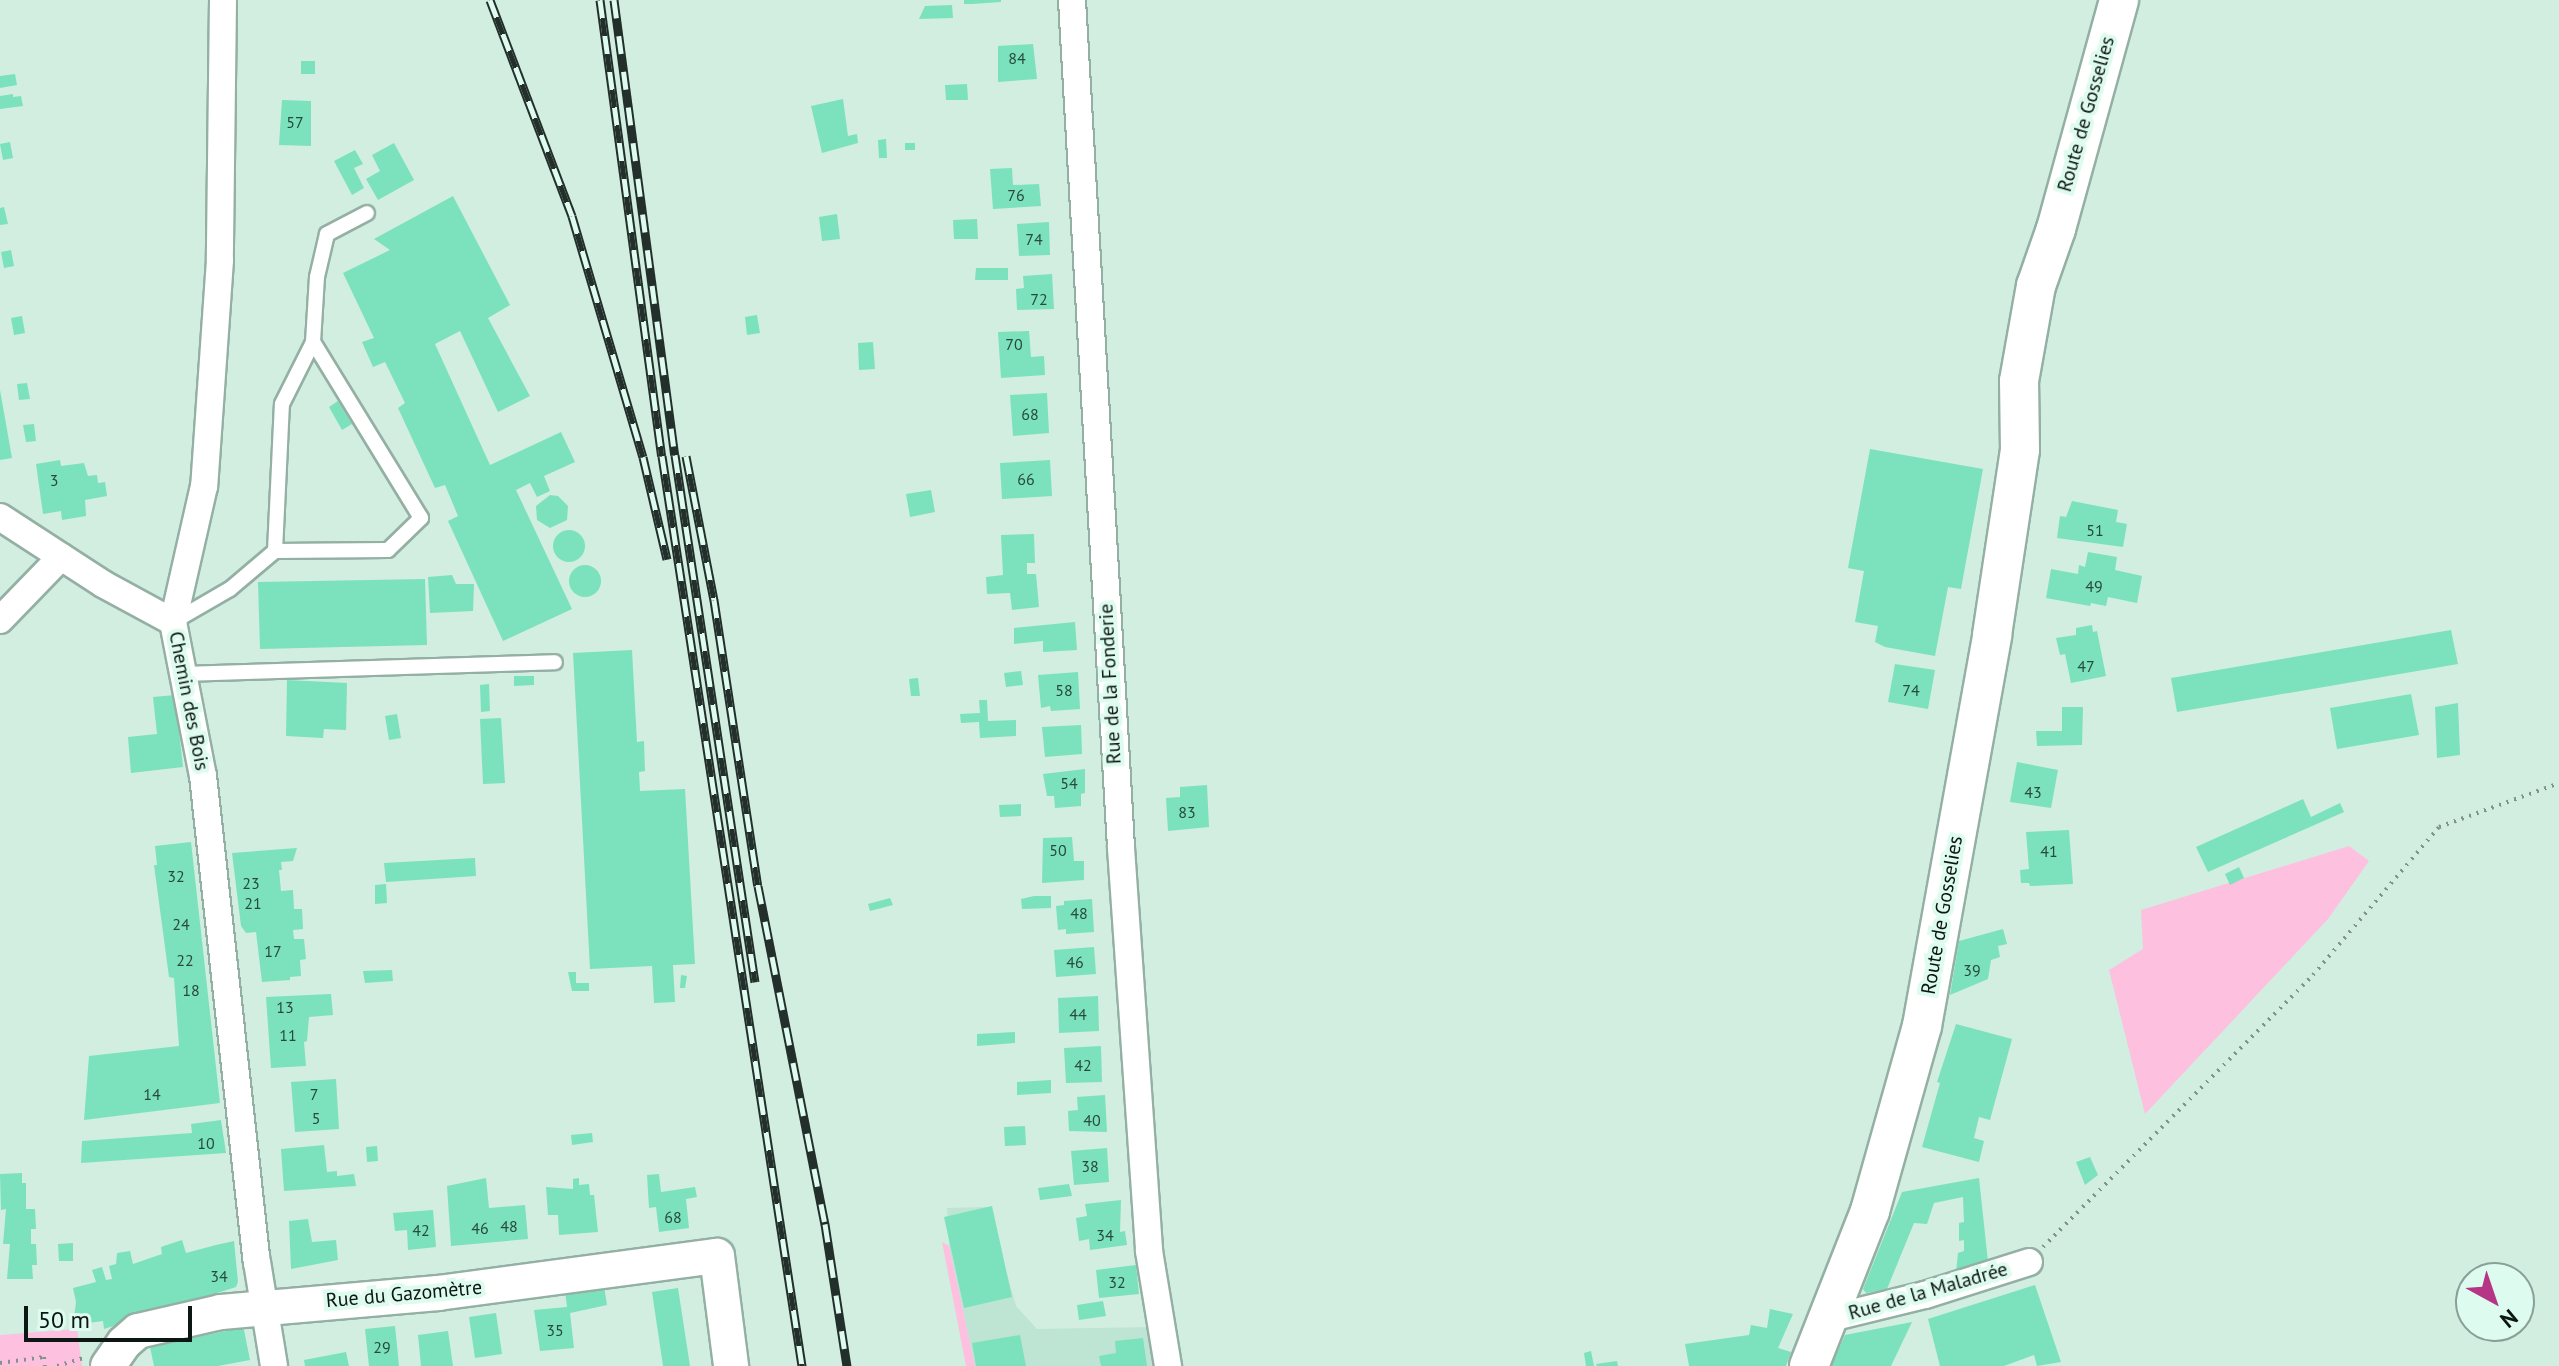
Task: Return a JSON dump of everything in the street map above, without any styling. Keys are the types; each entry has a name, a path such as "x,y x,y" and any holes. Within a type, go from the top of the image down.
{"main road":[{"name":"Route de Gosselies","path":"1809,1366 1870,1211 1922,1026 1992,635 2020,450 2019,381 2036,286 2056,229 2119,0"}],"street":[{"name":"Chemin des Bois","path":"223,0 220,260 204,486 173,622 203,776 264,1307 274,1366"},
{"name":"Rue de la Fonderie","path":"1072,0 1121,848 1149,1251 1168,1366"},
{"path":"0,517 61,557 173,622"},
{"path":"0,620 61,557"},
{"name":"Rue du Gazomètre","path":"108,1366 124,1343 138,1331 221,1312 438,1293 717,1256 731,1366"},
{"name":"Rue de la Maladrée","path":"1827,1319 1925,1295 2029,1262"}],"lane":[{"path":"275,551 282,404 313,342 317,277 327,234 367,213"},
{"path":"173,622 230,589 275,551 388,550 421,518 313,342"},
{"path":"182,674 555,662"}],"path":[{"path":"2029,1262 2313,975 2439,827 2559,783"},
{"path":"0,1363 44,1357 45,1366"}],"shaded area":[{"path":"2349,846 2369,861 2328,919 2145,1114 2109,970 2143,949 2141,910"},
{"path":"988,1207 1016,1306 1037,1329 1154,1327 1161,1366 975,1366 949,1246 947,1208"},
{"path":"942,1242 949,1246 975,1366 966,1366"},
{"path":"77,1329 82,1366 0,1366 0,1335"}],"building":[{"path":"964,0 1001,0 1001,2 964,4"},
{"path":"952,5 953,18 919,19 925,6"},
{"path":"1033,44 1037,79 998,82 998,46"},
{"path":"301,61 315,61 315,74 301,74"},
{"path":"15,74 17,85 0,88 0,76"},
{"path":"967,84 968,100 946,100 945,85"},
{"path":"13,94 13,97 21,96 23,106 0,109 0,96"},
{"path":"843,99 848,136 857,134 858,143 822,153 811,106"},
{"path":"282,100 311,101 311,146 279,145"},
{"path":"886,139 887,158 879,158 878,140"},
{"path":"10,142 13,158 3,160 0,144"},
{"path":"394,143 414,180 378,200 366,179 380,171 372,155"},
{"path":"905,143 915,143 915,150 905,150"},
{"path":"355,150 363,164 354,168 364,188 352,195 334,161"},
{"path":"1012,168 1013,185 1039,184 1041,206 993,209 990,169"},
{"path":"453,196 510,305 488,318 530,396 498,412 460,331 435,344 490,465 561,432 575,462 544,476 550,491 537,497 530,483 516,490 572,609 503,641 448,521 458,516 445,485 435,488 398,408 405,403 385,362 373,367 362,342 374,338 343,273 390,250 374,239"},
{"path":"4,207 8,224 0,225 0,208"},
{"path":"837,214 840,239 822,241 819,217"},
{"path":"977,219 978,239 954,239 953,220"},
{"path":"1049,222 1050,255 1019,256 1017,224"},
{"path":"11,250 14,266 4,268 1,252"},
{"path":"976,268 1008,268 1008,280 975,280"},
{"path":"1052,274 1054,309 1017,310 1016,289 1024,288 1023,276"},
{"path":"757,315 760,333 747,335 745,317"},
{"path":"22,316 25,333 14,335 11,318"},
{"path":"1029,331 1031,357 1044,356 1045,375 1001,378 998,332"},
{"path":"873,342 875,369 859,370 858,343"},
{"path":"27,383 30,399 19,400 17,384"},
{"path":"0,390 12,458 0,460"},
{"path":"1047,393 1049,433 1013,436 1010,395"},
{"path":"338,401 352,424 342,430 329,407"},
{"path":"34,424 36,441 26,442 23,425"},
{"path":"1870,449 1983,469 1961,589 1948,587 1935,656 1885,647 1875,642 1878,626 1855,622 1864,571 1848,568"},
{"path":"60,460 61,466 84,463 88,476 97,475 98,483 105,482 107,496 85,500 86,516 62,520 61,511 43,514 36,464"},
{"path":"1050,460 1052,496 1002,499 1000,463"},
{"path":"931,490 935,512 910,517 906,494"},
{"path":"550,495 558,496 568,506 567,520 550,528 537,520 536,506"},
{"path":"2072,501 2118,510 2116,522 2127,524 2123,547 2057,538 2060,516 2066,517"},
{"path":"569,530 580,535 585,546 580,557 569,562 558,557 553,546 558,535"},
{"path":"1034,534 1035,563 1027,563 1027,574 1036,574 1039,607 1012,610 1010,593 987,594 986,577 1003,575 1001,535"},
{"path":"2088,552 2117,557 2115,570 2142,576 2137,603 2108,597 2106,606 2091,603 2090,606 2046,598 2051,569 2078,574 2079,565 2085,567"},
{"path":"585,565 596,570 601,581 596,592 585,597 574,592 569,581 574,570"},
{"path":"452,575 456,584 474,584 473,611 430,613 428,577"},
{"path":"425,579 427,645 260,649 258,582"},
{"path":"1075,622 1077,650 1043,652 1043,641 1014,644 1014,628"},
{"path":"2092,625 2093,632 2097,631 2106,676 2071,683 2065,654 2060,655 2056,638 2076,635 2076,628"},
{"path":"2451,630 2458,664 2177,712 2171,678"},
{"path":"632,650 637,742 644,741 645,771 639,772 640,791 685,789 695,964 673,965 675,1002 654,1003 652,966 590,969 573,653"},
{"path":"1895,664 1935,670 1928,709 1888,702"},
{"path":"1021,671 1023,685 1006,687 1004,673"},
{"path":"1078,672 1080,709 1051,711 1050,706 1041,708 1038,675"},
{"path":"514,676 534,676 534,685 514,686"},
{"path":"918,678 920,696 911,696 909,679"},
{"path":"287,680 347,683 346,730 324,729 323,738 286,736"},
{"path":"489,684 490,711 481,712 480,685"},
{"path":"2411,694 2419,735 2337,749 2330,708"},
{"path":"175,695 183,767 131,773 128,737 157,734 153,697"},
{"path":"979,700 987,700 988,721 1016,720 1016,736 980,738 979,722 961,723 960,714 980,713"},
{"path":"2458,703 2460,755 2437,758 2435,707"},
{"path":"2062,707 2083,707 2082,745 2037,746 2036,731 2062,731"},
{"path":"397,714 401,738 389,740 385,716"},
{"path":"501,718 505,783 483,784 480,719"},
{"path":"1081,725 1082,754 1045,757 1042,727"},
{"path":"2017,762 2058,770 2051,808 2010,802"},
{"path":"1085,769 1085,793 1081,794 1081,806 1055,808 1054,796 1047,796 1043,774"},
{"path":"1207,785 1209,827 1168,831 1166,798 1180,797 1180,787"},
{"path":"2303,799 2311,817 2340,803 2344,812 2208,872 2196,847"},
{"path":"1021,804 1021,816 1000,817 999,805"},
{"path":"2069,830 2073,884 2030,886 2029,883 2021,883 2020,870 2029,869 2026,832"},
{"path":"1072,837 1074,861 1084,861 1084,880 1042,883 1043,838"},
{"path":"191,842 220,1103 84,1120 89,1056 179,1046 174,978 169,977 154,865 157,865 155,846"},
{"path":"297,848 293,861 281,862 282,870 279,870 281,891 293,890 294,909 302,909 303,929 293,930 294,939 304,939 306,959 300,960 301,976 262,982 256,932 246,933 241,926 232,853"},
{"path":"475,858 476,876 386,882 384,863"},
{"path":"2239,867 2244,878 2230,885 2225,874"},
{"path":"386,884 387,903 375,904 375,885"},
{"path":"1051,896 1051,908 1022,909 1021,899"},
{"path":"890,898 893,905 870,911 868,904"},
{"path":"1092,899 1094,932 1066,934 1066,929 1058,930 1056,906 1064,905 1064,901"},
{"path":"2003,929 2007,944 1998,946 2000,957 1991,960 1988,979 1950,995 1959,941"},
{"path":"1094,947 1096,974 1056,977 1054,950"},
{"path":"392,970 393,981 365,983 363,971"},
{"path":"568,972 576,972 576,983 589,983 589,991 572,991"},
{"path":"681,975 687,976 685,988 680,988"},
{"path":"331,994 333,1015 309,1017 307,1041 304,1042 306,1066 271,1068 266,997"},
{"path":"1098,996 1099,1031 1059,1033 1058,998"},
{"path":"1956,1024 2012,1039 1990,1120 1979,1117 1974,1138 1984,1141 1979,1162 1922,1147 1940,1083 1937,1082"},
{"path":"1015,1032 1015,1043 977,1046 977,1034"},
{"path":"1101,1046 1102,1082 1066,1083 1064,1048"},
{"path":"336,1079 339,1129 295,1132 291,1082"},
{"path":"1051,1080 1051,1093 1017,1095 1017,1082"},
{"path":"1105,1095 1107,1132 1069,1131 1068,1111 1078,1110 1077,1097"},
{"path":"221,1120 226,1153 81,1163 82,1141 192,1133 191,1124"},
{"path":"1025,1126 1026,1145 1005,1146 1004,1127"},
{"path":"592,1133 593,1142 572,1145 571,1135"},
{"path":"324,1145 327,1172 337,1171 337,1176 354,1174 356,1186 284,1191 281,1149"},
{"path":"377,1146 378,1161 367,1162 366,1147"},
{"path":"1107,1148 1109,1182 1074,1185 1071,1151"},
{"path":"2090,1157 2098,1175 2085,1185 2076,1162"},
{"path":"22,1173 22,1183 26,1183 26,1209 35,1209 36,1229 31,1229 31,1244 36,1244 37,1265 32,1265 33,1279 7,1279 10,1244 3,1244 6,1209 1,1210 0,1174"},
{"path":"659,1174 661,1192 695,1187 697,1197 686,1199 689,1228 659,1232 656,1207 649,1208 647,1175"},
{"path":"486,1178 489,1208 525,1205 528,1239 451,1246 447,1186"},
{"path":"579,1178 579,1185 589,1184 590,1195 594,1195 598,1232 559,1235 558,1215 548,1215 546,1187 573,1189 573,1179"},
{"path":"1979,1178 1988,1262 1956,1272 1958,1253 1964,1251 1964,1240 1959,1241 1959,1223 1964,1222 1963,1197 1934,1203 1927,1224 1914,1223 1887,1289 1866,1293 1863,1289 1902,1192"},
{"path":"1069,1184 1072,1196 1040,1200 1038,1188"},
{"path":"1121,1200 1120,1232 1125,1231 1127,1245 1090,1250 1089,1239 1079,1241 1076,1218 1087,1216 1085,1204"},
{"path":"992,1206 1012,1297 964,1308 944,1217"},
{"path":"433,1210 436,1247 408,1250 407,1230 395,1231 393,1213"},
{"path":"308,1219 312,1242 336,1240 338,1260 291,1269 289,1221"},
{"path":"182,1240 186,1253 234,1241 236,1287 104,1329 103,1321 73,1325 76,1302 73,1288 96,1282 92,1270 102,1267 106,1280 112,1279 109,1266 116,1264 117,1253 130,1251 133,1264 162,1254 161,1247"},
{"path":"73,1243 73,1261 59,1261 58,1244"},
{"path":"1136,1265 1139,1294 1099,1298 1096,1270"},
{"path":"2035,1285 2061,1362 2037,1366 2034,1355 2004,1366 1940,1366 1928,1319"},
{"path":"604,1286 607,1305 570,1313 574,1348 540,1351 534,1310 567,1307 565,1291"},
{"path":"678,1288 690,1366 663,1366 652,1292"},
{"path":"1103,1301 1106,1316 1079,1320 1077,1305"},
{"path":"1770,1309 1793,1314 1778,1348 1791,1352 1786,1366 1689,1366 1685,1344 1749,1335 1751,1325 1767,1328"},
{"path":"496,1313 502,1354 475,1358 469,1317"},
{"path":"1912,1322 1891,1366 1831,1366 1845,1335"},
{"path":"395,1326 399,1366 369,1366 365,1329"},
{"path":"240,1328 244,1330 250,1360 218,1366 154,1366 150,1347"},
{"path":"448,1331 453,1366 421,1366 418,1335"},
{"path":"1020,1335 1026,1366 976,1366 972,1343"},
{"path":"1143,1338 1147,1366 1101,1366 1099,1356 1116,1353 1115,1341"},
{"path":"1591,1351 1594,1366 1586,1366 1584,1353"},
{"path":"346,1352 349,1366 305,1366 304,1360"},
{"path":"1617,1361 1618,1366 1596,1364"}],"railway":[{"path":"490,0 572,216 643,457 667,559"},
{"path":"600,0 662,456 802,1366"},
{"path":"614,0 675,455 755,982"},
{"path":"686,456 714,600 758,886 825,1224 847,1366"}]}
